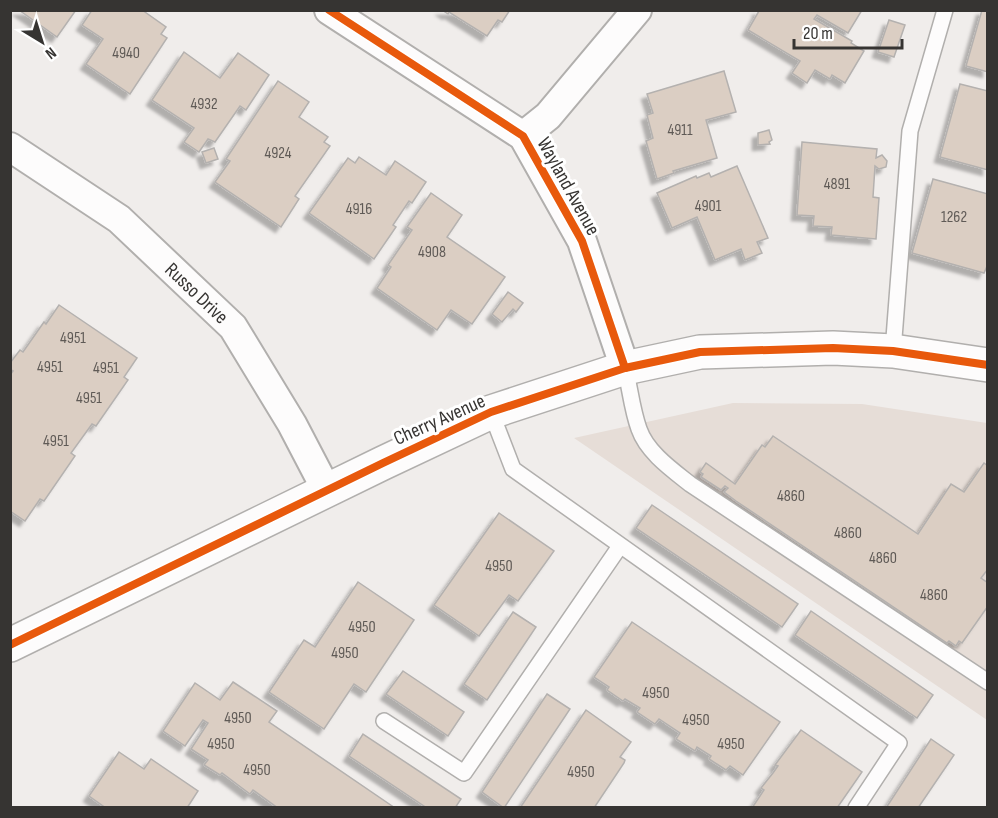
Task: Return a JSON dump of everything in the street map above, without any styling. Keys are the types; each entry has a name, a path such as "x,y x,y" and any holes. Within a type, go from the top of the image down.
{"street":[{"name":"Wayland Avenue","path":"329,10 523,136 582,241 626,368"},
{"path":"523,136 548,116 637,10"},
{"name":"Russo Drive","path":"10,147 119,219 233,327 292,424 327,491"},
{"name":"Cherry Avenue","path":"10,645 491,412 626,368 700,352 833,348 893,351 987,365"}],"lane":[{"path":"893,351 910,131 945,10"},
{"path":"626,368 639,430 665,464 690,484 987,681"},
{"path":"491,412 513,469 899,743 856,807"},
{"path":"384,721 464,773 620,546"}],"shaded area":[{"path":"733,403 862,404 987,423 987,720 574,438"}],"building":[{"path":"19,10 76,10 57,37"},
{"path":"92,10 142,10 166,27 161,34 167,38 130,94 86,64 103,39 82,25"},
{"path":"442,10 510,10 502,22 498,20 487,36"},
{"path":"757,10 862,10 848,33 817,15 814,19 852,41 851,43 864,51 845,83 832,75 830,79 815,70 807,83 792,73 800,61 748,30 759,11"},
{"path":"982,10 988,10 988,72 966,66"},
{"path":"889,20 905,25 894,57 878,52"},
{"path":"184,52 220,78 238,53 269,75 246,110 240,106 215,142 208,139 199,152 184,142 194,128 152,100"},
{"path":"724,71 736,112 706,120 717,158 673,171 674,173 657,179 646,141 653,138 647,115 653,113 647,94"},
{"path":"278,81 309,102 299,117 328,137 324,142 330,146 295,196 299,199 281,227 215,182 230,161 226,159"},
{"path":"960,84 988,91 988,170 940,157"},
{"path":"769,130 772,140 770,144 758,145 758,133"},
{"path":"802,142 877,149 876,158 882,155 887,161 886,167 879,169 875,166 873,197 879,198 876,239 831,235 832,227 813,226 814,216 797,215"},
{"path":"214,148 218,159 206,163 202,152"},
{"path":"359,157 386,175 395,161 426,182 412,203 409,201 393,225 396,227 374,259 309,213 348,158 355,163"},
{"path":"737,166 768,238 757,242 762,253 745,260 741,249 715,260 697,217 672,228 657,193 696,176 697,178 709,173 711,177"},
{"path":"933,179 988,194 988,264 984,273 912,253"},
{"path":"431,193 462,215 447,237 505,277 472,324 451,310 437,330 377,288 391,267 388,265 412,230 407,227"},
{"path":"508,292 523,303 516,312 513,309 502,322 492,314"},
{"path":"59,305 137,358 124,377 128,380 96,426 92,424 71,453 75,456 44,501 40,499 25,521 10,511 10,375 13,371 10,369 10,363 20,350 23,352"},
{"path":"773,436 918,534 951,484 964,492 984,463 988,466 988,569 981,578 988,583 988,606 962,643 959,641 956,646 949,641 947,643 736,501 724,492 728,488 725,486 721,490 701,477 703,474 700,472 706,463 735,484 762,445 765,447"},
{"path":"652,505 798,604 782,627 636,528"},
{"path":"499,513 554,551 518,601 509,595 479,636 434,605"},
{"path":"358,582 414,620 366,692 354,684 324,729 269,692 304,640 315,647"},
{"path":"811,611 933,695 917,718 795,635"},
{"path":"513,612 536,627 487,700 464,684"},
{"path":"632,622 780,722 743,775 730,766 726,770 709,759 711,756 697,747 695,751 676,739 680,733 659,719 655,724 637,712 640,708 625,699 623,701 607,690 609,687 594,677"},
{"path":"403,671 464,712 448,736 386,694"},
{"path":"233,682 277,711 269,722 395,808 278,808 253,790 250,794 222,773 220,775 204,765 208,760 191,749 208,723 203,720 185,746 163,731 195,683 220,700"},
{"path":"547,694 570,709 504,808 482,792"},
{"path":"586,710 631,742 620,757 625,760 624,763 594,808 520,808"},
{"path":"801,730 862,772 837,808 752,808 764,790 761,788 778,766 775,765"},
{"path":"363,734 461,799 455,808 427,808 349,756"},
{"path":"931,739 954,755 918,808 886,808"},
{"path":"119,752 144,769 151,759 198,791 187,808 106,808 89,796"}],"cycle path":[{"path":"329,10 523,136 582,241 625,368"},
{"path":"10,645 491,412 625,368 700,352 833,348 893,351 988,365"}]}
